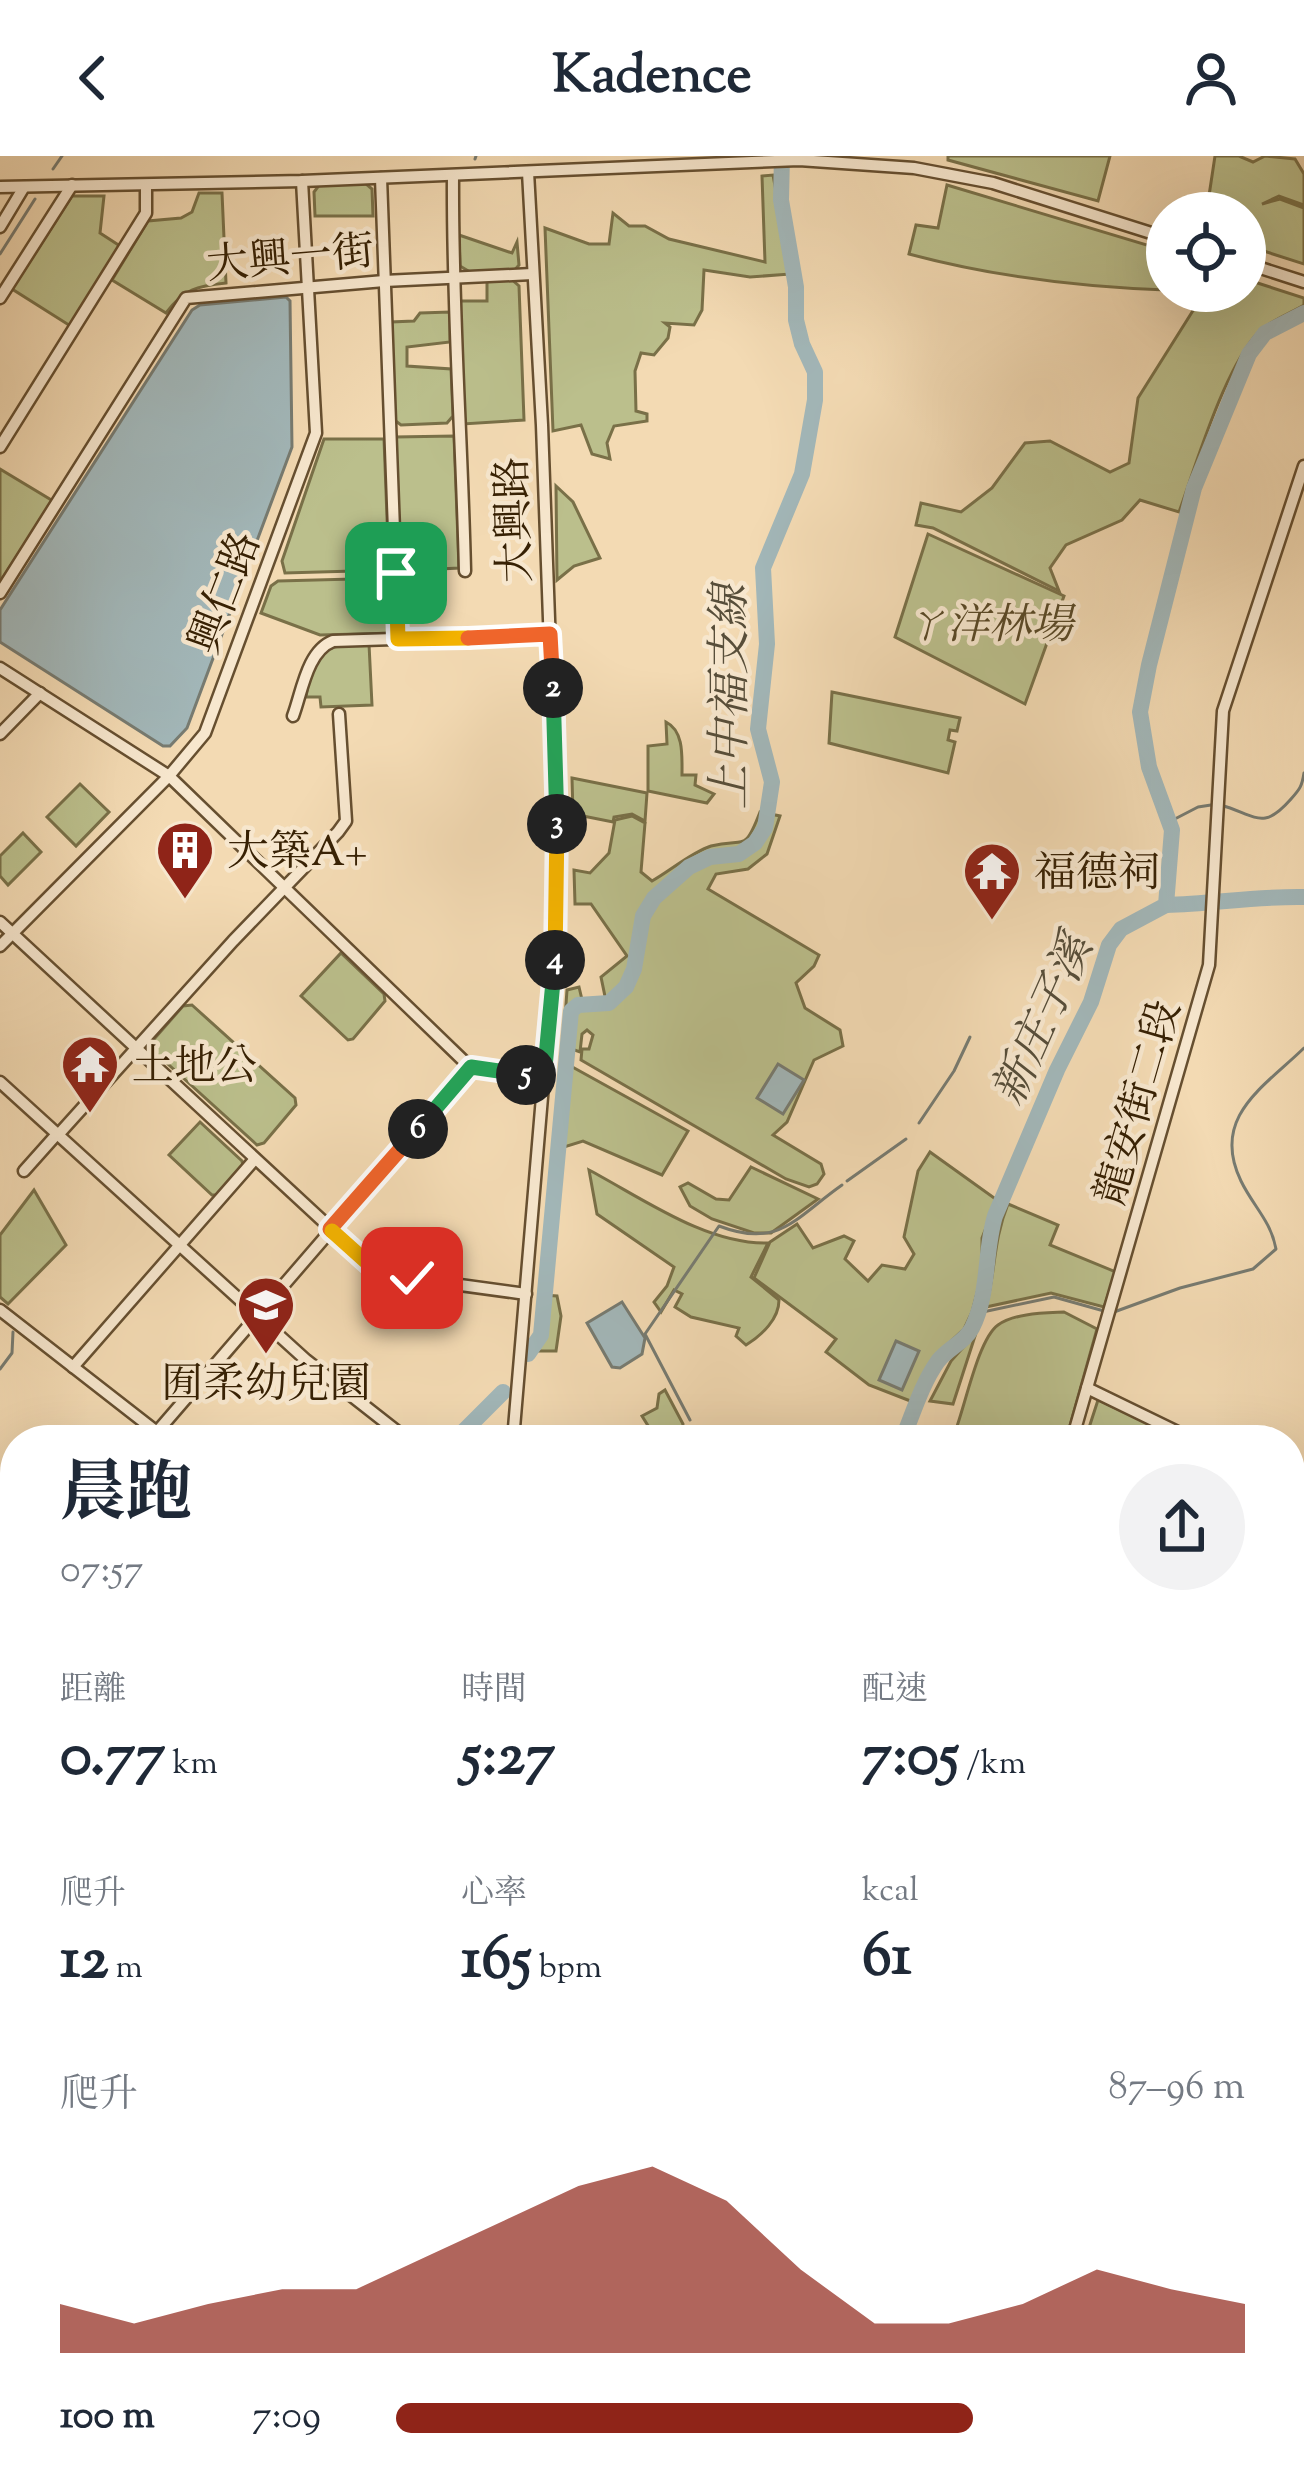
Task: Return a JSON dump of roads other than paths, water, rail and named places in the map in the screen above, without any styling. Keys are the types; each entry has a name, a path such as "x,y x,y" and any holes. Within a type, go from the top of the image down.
{"street":[{"path":"0,187 302,182 799,160 914,168 993,183 1146,231"},
{"name":"大興路","path":"514,1425 559,896 528,172"},
{"path":"453,176 452,278 465,571"},
{"path":"381,178 398,639"},
{"name":"興仁路","path":"0,946 169,776 205,733 316,433 302,182"},
{"path":"0,298 72,185"},
{"path":"0,447 146,213 146,185"},
{"path":"0,227 27,187"},
{"path":"1266,270 1304,282"},
{"name":"大興一街","path":"0,592 186,298 384,280 532,274"},
{"name":"龍安街二段","path":"1087,1388 1206,977 1223,711 1304,466"},
{"path":"293,716 320,646 333,641 550,634"},
{"path":"0,668 169,776 471,1067 544,1078"},
{"path":"0,734 40,693"},
{"path":"24,1171 346,820 340,714"},
{"path":"0,922 380,1274 526,1294"},
{"path":"161,1425 471,1067"},
{"path":"0,1082 323,1375 388,1425"},
{"path":"73,1367 254,1159"},
{"path":"0,1310 140,1425"},
{"path":"1076,1425 1087,1388 1163,1425"}],"waterway":[{"path":"53,169 62,156"},
{"name":"上中福支線","path":"528,1354 541,1335 571,1011 578,1005 609,1003 626,987 643,916 654,898 689,867 710,857 739,854 765,828 772,782 758,729 767,644 763,568 802,474 815,400 815,372 796,320 796,287 781,200 782,156"},
{"path":"0,254 35,199"},
{"name":"新庄子溪","path":"908,1425 932,1370 972,1328 982,1300 995,1216 1091,1002 1109,945 1121,929 1166,905 1172,830 1149,767 1140,712 1149,665 1194,488 1249,354 1265,333 1304,313"},
{"path":"1221,805 1266,818 1294,796 1304,773"},
{"path":"1169,822 1211,805"},
{"path":"1166,905 1304,897"},
{"path":"919,1123 970,1037"},
{"path":"1114,1312 1253,1269 1276,1249 1241,1181 1232,1139 1246,1105 1304,1048"},
{"path":"847,1181 906,1139"},
{"path":"690,1420 645,1334 719,1226 757,1234 772,1232 798,1219 842,1185"},
{"path":"978,1313 1054,1297 1104,1311"},
{"path":"0,1369 12,1353 13,1332"},
{"name":"上中福支線","path":"470,1425 503,1392"}],"place":[{"name":"大築A+","path":"185,901"},
{"name":"福德祠","path":"992,922"},
{"name":"土地公","path":"90,1115"},
{"name":"囿柔幼兒園","path":"266,1356"}],"park label":[{"name":"ㄚ洋林場","path":"989,623"}]}
